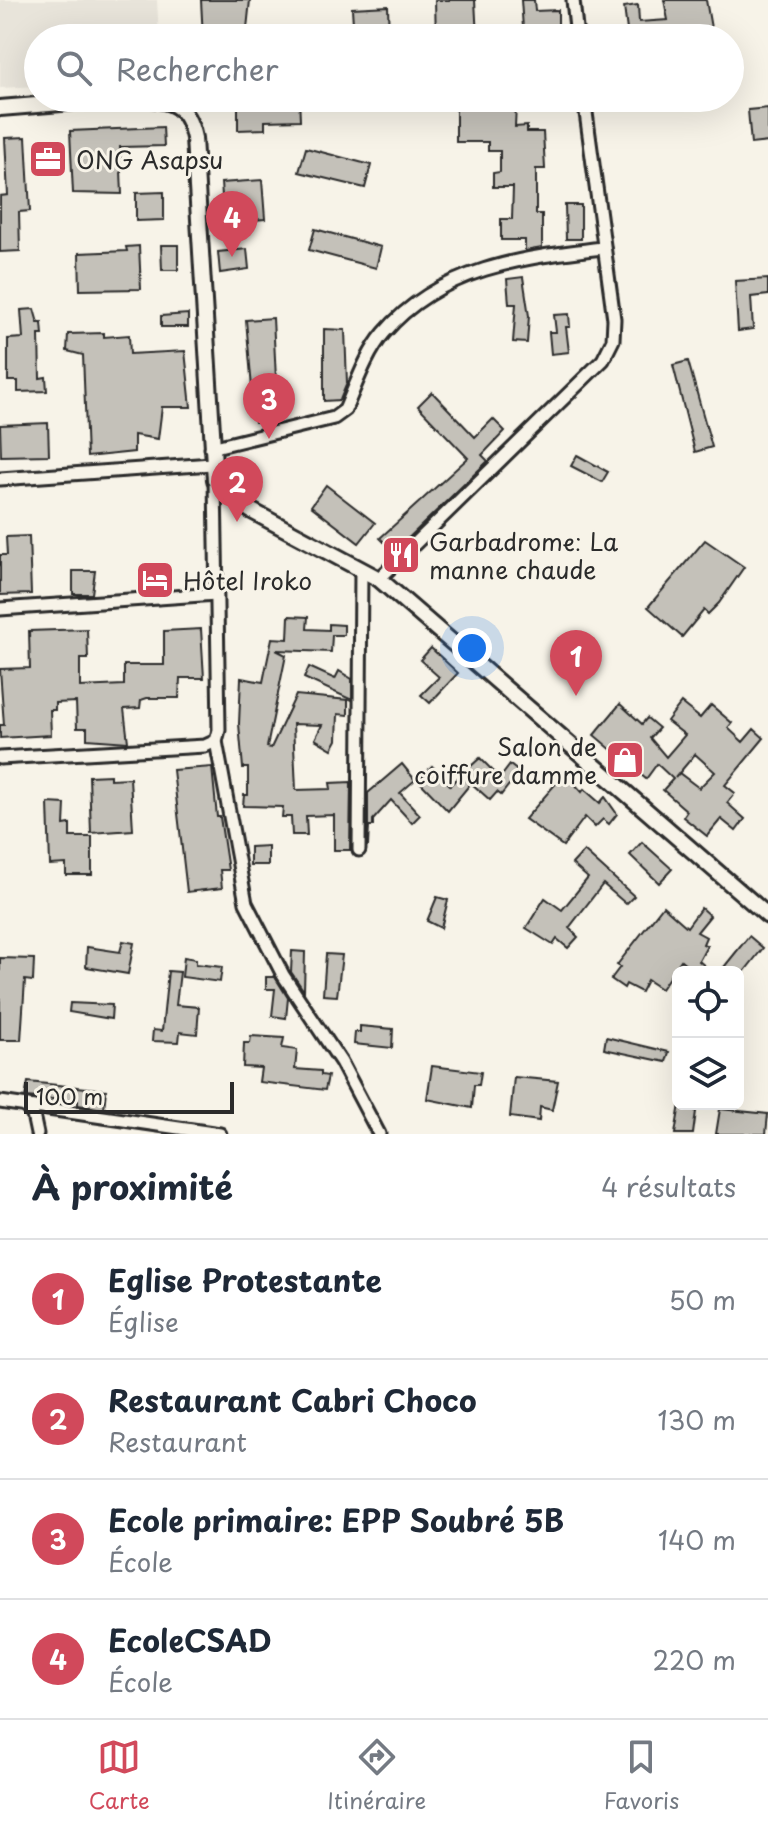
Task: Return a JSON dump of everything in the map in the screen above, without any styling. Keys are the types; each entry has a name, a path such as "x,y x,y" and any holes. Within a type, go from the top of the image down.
{"street":[{"path":"573,0 576,24"},
{"path":"0,108 24,106"},
{"path":"184,112 190,119 194,138 215,480 219,706 216,741 246,903 283,975 341,1062 379,1134"},
{"path":"379,579 603,360 613,340 614,319 586,112"},
{"path":"211,448 334,418 345,410 382,335 405,311 471,273 526,257 603,248"},
{"path":"0,479 212,464"},
{"path":"215,480 250,510 379,579 768,916"},
{"path":"359,850 361,569"},
{"path":"0,609 216,594"},
{"path":"0,758 205,746 216,741"},
{"path":"0,1102 220,1134"},
{"path":"26,1107 33,1115 37,1134"}],"shaded area":[{"path":"0,0 157,0 158,24 24,24 24,87 0,88"}],"building":[{"path":"201,0 250,0 247,24 202,24"},
{"path":"435,0 475,0 476,24 436,24"},
{"path":"521,0 534,0 535,11 558,10 558,24 523,24"},
{"path":"664,0 706,0 710,24 626,24 624,7 638,5 639,22 668,20"},
{"path":"388,6 389,24 353,24 352,8"},
{"path":"768,108 768,142 751,144 748,110"},
{"path":"238,112 300,112 300,120 265,121 265,129 238,130"},
{"path":"456,112 516,112 515,127 527,126 527,132 543,132 545,169 536,169 536,214 542,214 542,248 525,251 525,240 501,240 501,219 512,219 513,187 493,187 493,173 500,172 500,151 488,151 488,142 456,142"},
{"path":"163,127 164,146 120,147 122,194 73,193 70,131"},
{"path":"26,137 30,211 19,212 20,251 0,252 0,196 8,195 5,138"},
{"path":"306,148 371,165 365,188 299,172"},
{"path":"262,180 265,219 224,222 221,183"},
{"path":"164,192 164,220 136,221 136,193"},
{"path":"565,205 581,205 581,239 566,239"},
{"path":"315,229 381,247 376,268 309,250"},
{"path":"161,245 178,245 178,270 162,270"},
{"path":"139,246 141,289 80,290 79,253 127,251 126,247"},
{"path":"247,249 249,269 220,273 218,252"},
{"path":"523,277 529,316 527,343 513,342 516,304 509,304 507,279"},
{"path":"768,279 768,295 751,297 753,329 738,331 735,281"},
{"path":"34,309 38,323 42,323 43,335 39,335 40,378 46,377 47,391 18,392 18,381 8,381 8,339 23,338 21,310"},
{"path":"188,314 188,327 161,327 161,316"},
{"path":"569,314 570,327 566,327 569,352 551,354 549,332 556,332 554,315"},
{"path":"273,318 278,420 255,422 246,320"},
{"path":"324,329 345,330 347,383 340,400 324,401"},
{"path":"104,333 104,337 129,335 130,354 185,351 191,407 162,407 158,439 134,435 134,452 87,457 83,355 67,351 68,334"},
{"path":"688,361 712,447 695,452 673,365"},
{"path":"432,392 475,437 493,419 505,431 482,455 488,461 394,552 380,538 468,458 418,406"},
{"path":"48,423 49,455 1,456 0,425"},
{"path":"577,455 608,472 602,482 571,466"},
{"path":"326,485 375,523 359,543 311,506"},
{"path":"29,536 31,594 0,595 0,555 7,555 6,537"},
{"path":"705,540 744,567 719,603 708,614 704,610 682,637 648,607"},
{"path":"73,571 95,571 92,594 73,594"},
{"path":"289,616 308,617 307,629 329,630 329,624 344,625 344,635 332,635 331,652 276,650 286,655 267,747 271,748 296,695 348,700 348,715 338,714 337,740 332,749 315,739 322,725 293,724 296,790 331,789 330,783 351,782 350,850 334,850 334,815 306,816 307,835 292,835 291,817 282,817 283,807 243,806 244,795 248,795 248,768 243,768 239,724 241,678 263,682 272,638 288,639"},
{"path":"87,629 88,659 80,659 80,687 124,685 124,665 164,665 164,631 201,629 204,678 180,678 179,698 147,698 141,700 140,708 124,709 128,742 87,739 87,728 77,728 76,702 55,703 55,710 50,710 51,735 0,738 0,725 4,725 0,669 30,668 29,631"},
{"path":"431,648 458,673 430,703 421,695 439,677 420,660"},
{"path":"309,667 335,679 339,671 352,679 352,700 304,678"},
{"path":"681,703 700,718 711,705 732,723 728,728 743,742 754,729 764,738 725,785 735,793 727,803 745,819 736,831 721,819 707,836 683,817 687,811 663,790 673,779 657,764 646,779 594,735 620,704 642,724 647,718 659,728 650,738 666,757 685,735 667,721","holes":["695,754 715,772 699,788 679,773"]},
{"path":"480,758 500,778 510,765 519,772 501,795 497,792 490,800 471,783 448,811 418,780 432,766 450,785"},
{"path":"402,764 415,780 400,793 420,815 412,823 391,800 373,820 373,826 369,826 368,847 368,793"},
{"path":"212,767 217,817 220,817 228,870 220,870 222,888 187,892 173,770"},
{"path":"565,773 582,792 584,789 600,803 605,797 617,814 609,824 603,819 595,827 585,817 563,846 525,819"},
{"path":"110,775 110,779 130,778 133,830 91,833 89,776"},
{"path":"48,803 65,804 64,825 70,824 70,837 92,837 92,875 66,875 66,864 50,865"},
{"path":"642,842 672,869 659,883 630,855"},
{"path":"268,846 268,865 250,865 250,847"},
{"path":"584,851 634,896 626,904 603,884 569,928 578,937 568,948 557,939 553,945 526,928 545,898 562,910 588,878 572,864"},
{"path":"437,897 448,900 441,928 427,921"},
{"path":"663,906 687,927 701,908 710,916 697,932 706,937 703,944 707,946 699,961 705,966 688,966 681,960 677,966 672,966 672,973 661,989 647,980 641,992 626,984 624,988 611,979 620,967 617,965"},
{"path":"749,936 763,948 744,972 744,966 725,966"},
{"path":"123,941 134,943 128,974 86,967 87,947 120,952"},
{"path":"292,951 305,952 304,991 291,972"},
{"path":"326,954 342,955 337,996 323,995"},
{"path":"184,957 196,959 196,964 222,967 220,982 182,977"},
{"path":"0,958 34,959 33,981 25,980 21,1040 0,1040"},
{"path":"168,971 180,972 176,1005 199,1007 197,1034 180,1032 179,1042 152,1041 153,1030 162,1031"},
{"path":"266,977 275,977 288,998 286,1018 272,1016 275,989 266,989"},
{"path":"70,1003 112,1005 111,1019 69,1012"},
{"path":"360,1026 393,1029 392,1048 354,1044 355,1032 360,1032"},
{"path":"251,1036 284,1038 282,1048 297,1050 295,1069 321,1071 321,1075 328,1076 325,1090 259,1082 261,1068 243,1067 244,1043 250,1043"},
{"path":"606,1037 669,1052 666,1062 604,1049"},
{"path":"432,1066 481,1072 479,1085 474,1085 472,1108 427,1099"},
{"path":"514,1077 558,1081 552,1110 540,1107 539,1121 510,1117"},
{"path":"28,1082 106,1090 104,1109 78,1105 78,1101 25,1097"},
{"path":"679,1110 696,1110 693,1134 675,1134"},
{"path":"720,1110 768,1114 766,1134 716,1134"}],"place":[{"name":"ONG Asapsu","path":"48,159"},
{"name":"EcoleCSAD","path":"232,257"},
{"name":"Ecole primaire: EPP Soubré 5B","path":"269,439"},
{"name":"Restaurant Cabri Choco","path":"237,522"},
{"name":"Garbadrome: La manne chaude","path":"401,555"},
{"name":"Hôtel Iroko","path":"155,580"},
{"name":"Eglise Protestante","path":"576,696"},
{"name":"Salon de coiffure damme","path":"625,760"}]}
